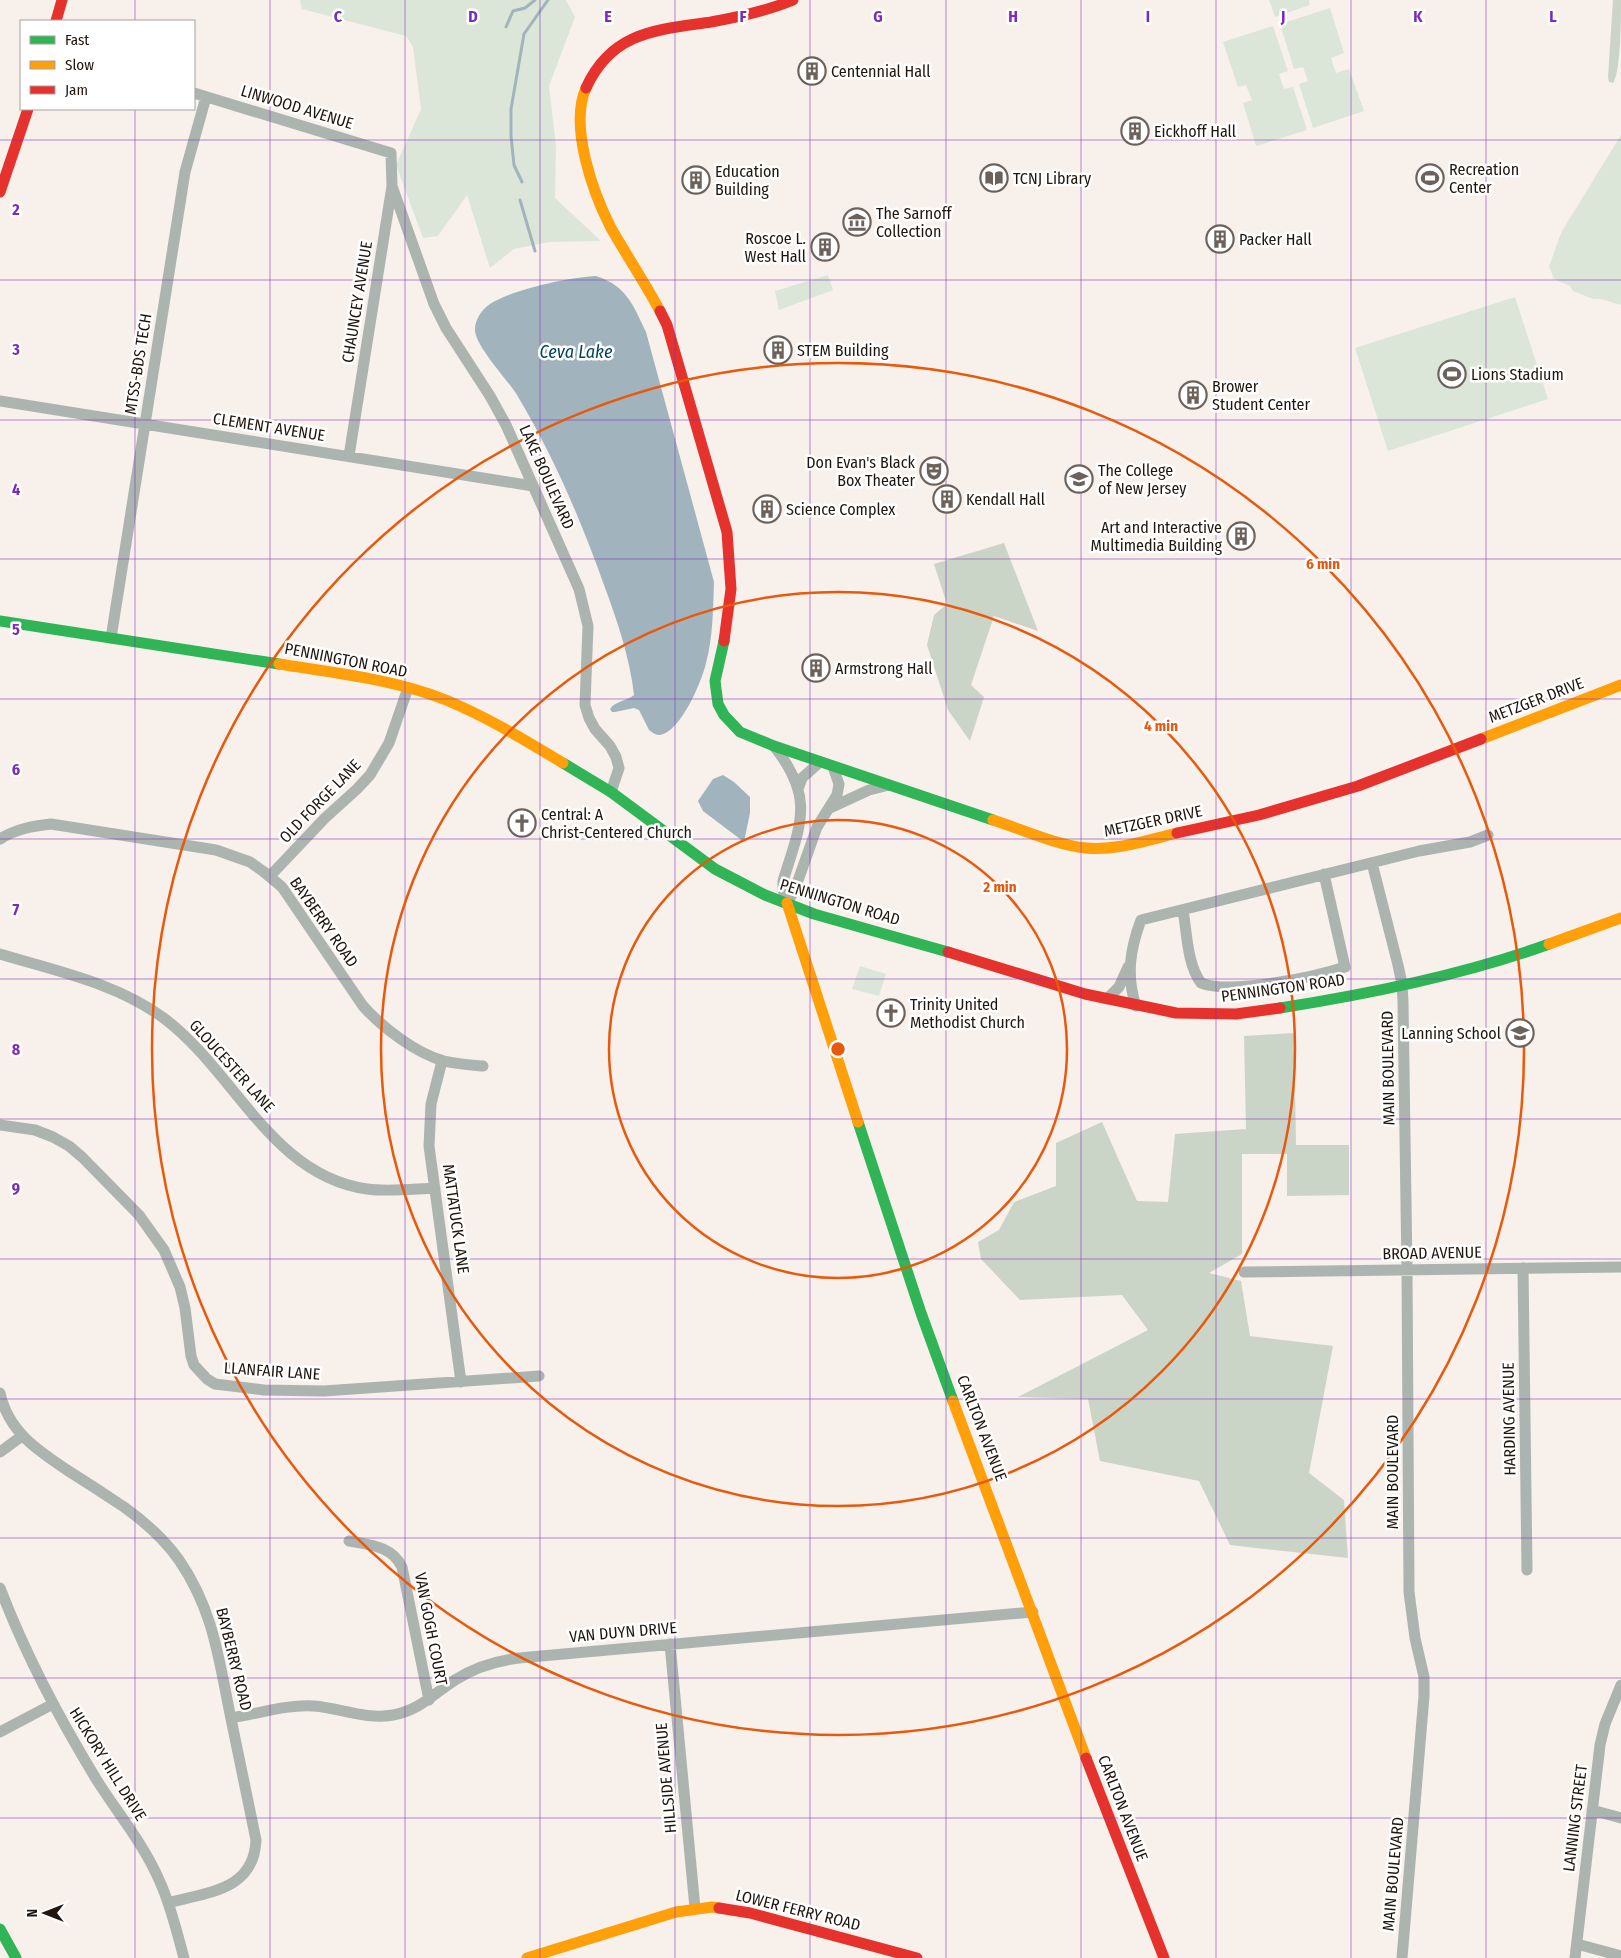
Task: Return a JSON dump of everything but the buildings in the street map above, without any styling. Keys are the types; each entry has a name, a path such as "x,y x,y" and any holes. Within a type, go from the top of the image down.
{"street":[{"path":"56,20 62,0"},
{"name":"METZGER DRIVE","path":"793,0 751,15 646,33 624,43 604,60 595,71 583,95 580,108 579,127 585,160 609,224 659,307 667,325 723,516 730,554 731,589 728,616 715,681 716,692 724,715 740,732 833,767 1072,845 1098,849 1111,848 1260,815 1350,789 1621,685"},
{"name":"LINWOOD AVENUE","path":"195,93 391,153"},
{"name":"MTSS-BDS TECH","path":"111,638 186,172 206,97"},
{"path":"0,192 28,110"},
{"name":"CHAUNCEY AVENUE","path":"349,456 392,186 391,153"},
{"name":"LAKE BOULEVARD","path":"392,186 434,304 455,343 506,425 579,589 585,608 588,641 586,704 589,718 595,729 610,746 616,757 619,768 612,792"},
{"name":"CLEMENT AVENUE","path":"0,401 533,486"},
{"name":"PENNINGTON ROAD","path":"0,621 344,674 408,688 445,700 500,725 612,792 715,868 748,887 814,914 1136,1006 1176,1013 1241,1014 1317,1002 1439,978 1521,954 1621,918"},
{"name":"OLD FORGE LANE","path":"270,876 325,818 370,775 389,743 408,688"},
{"path":"774,746 788,764 801,802 801,820 782,886 787,903"},
{"path":"798,789 802,778 820,762"},
{"path":"787,903 797,886 817,828 837,795 839,784 833,767"},
{"path":"830,808 869,790 889,785"},
{"name":"BAYBERRY ROAD","path":"0,839 19,829 35,826 66,826 216,850 250,862 270,876 292,901 363,1006 375,1020 396,1036 430,1056 442,1061 483,1066"},
{"path":"1107,999 1119,987 1130,963 1137,932 1142,920 1423,850 1470,842 1488,835"},
{"name":"MAIN BOULEVARD","path":"1372,863 1402,984 1407,1270 1409,1592 1415,1638 1424,1678 1402,1958"},
{"path":"1183,910 1192,965 1195,976 1201,984 1215,987 1267,984 1322,975 1345,967 1324,874"},
{"name":"CARLTON AVENUE","path":"787,903 918,1305 1112,1828 1164,1958"},
{"name":"GLOUCESTER LANE","path":"0,954 93,982 142,1004 164,1018 201,1051 278,1142 311,1169 340,1182 365,1189 384,1191 435,1188"},
{"path":"1130,963 1130,988 1136,1006"},
{"name":"MATTATUCK LANE","path":"442,1061 434,1085 429,1126 435,1188 461,1382"},
{"name":"LLANFAIR LANE","path":"0,1125 35,1130 69,1146 139,1214 172,1266 185,1308 191,1356 194,1365 206,1379 225,1386 294,1392 539,1376"},
{"name":"BROAD AVENUE","path":"1244,1272 1621,1267"},
{"name":"HARDING AVENUE","path":"1523,1268 1527,1570"},
{"name":"BAYBERRY ROAD","path":"0,1392 6,1410 22,1436 35,1448 139,1518 162,1540 177,1558 198,1591 207,1612 214,1634 256,1840 252,1861 247,1871 232,1885 168,1904"},
{"path":"0,1452 22,1436"},
{"name":"VAN GOGH COURT","path":"349,1541 386,1550 393,1555 402,1567 429,1700"},
{"name":"HICKORY HILL DRIVE","path":"0,1588 29,1657 53,1704 100,1784 149,1859 168,1904 184,1958"},
{"name":"VAN DUYN DRIVE","path":"231,1718 297,1706 312,1706 365,1715 392,1715 406,1712 429,1700 453,1681 469,1672 501,1660 1033,1612"},
{"name":"HILLSIDE AVENUE","path":"670,1644 695,1908"},
{"name":"LANNING STREET","path":"1575,1958 1592,1810 1604,1731 1612,1703 1621,1684"},
{"path":"0,1732 53,1704"},
{"path":"1592,1810 1621,1818"},
{"name":"LOWER FERRY ROAD","path":"526,1958 676,1912 695,1908 731,1909 750,1913 917,1958"},
{"path":"0,1929 16,1958"},
{"path":"1577,1944 1621,1956"}],"green space":[{"path":"300,0 566,0 575,17 549,86 556,146 555,198 601,241 549,242 514,249 490,268 467,195 438,236 423,238 396,165 421,109 413,47 406,36 302,9"},
{"path":"1269,0 1309,0 1310,5 1275,17"},
{"path":"1613,0 1621,0 1621,31 1618,68 1613,83 1609,82 1608,78"},
{"path":"1330,8 1344,53 1331,58 1336,73 1349,69 1364,111 1313,128 1299,84 1308,81 1303,67 1294,69 1280,24"},
{"path":"1273,26 1288,71 1279,74 1284,89 1293,87 1307,130 1256,146 1243,103 1252,100 1246,85 1238,87 1223,42"},
{"path":"1621,135 1621,305 1601,299 1593,299 1573,291 1570,286 1554,279 1549,266 1562,231"},
{"path":"828,275 833,290 779,310 775,291"},
{"name":"Lions Stadium","path":"1515,297 1548,399 1388,451 1355,348"},
{"path":"1004,543 1038,631 994,616 971,685 984,697 970,741 948,710 927,645 934,615 947,604 934,564"},
{"path":"860,966 886,974 879,996 852,989"},
{"path":"1294,1033 1296,1145 1349,1145 1349,1195 1287,1196 1287,1154 1242,1154 1242,1254 1209,1273 1241,1281 1250,1336 1333,1346 1309,1473 1344,1500 1348,1558 1230,1545 1199,1481 1100,1461 1088,1399 1018,1397 1148,1330 1122,1295 1020,1300 981,1259 978,1242 999,1230 1014,1202 1056,1186 1056,1143 1102,1122 1137,1201 1168,1202 1175,1134 1246,1129 1244,1036"}],"water":[{"name":"Ceva Lake","path":"596,276 607,280 622,291 633,305 646,332 714,582 711,633 704,671 682,717 675,726 659,735 649,730 639,710 634,708 612,712 610,709 615,704 634,695 626,653 609,598 586,536 543,441 517,395 480,344 475,329 478,318 487,306 500,299 541,285"},
{"path":"723,775 734,782 750,797 750,813 744,842 703,811 698,801 713,779"}],"waterway":[{"path":"506,27 513,11 525,8 535,0"},
{"path":"522,182 514,165 511,109 524,34 548,0"},
{"path":"520,200 535,251"}],"traffic: fast":[{"path":"0,621 279,664"},
{"path":"724,641 715,681 718,704 724,715 740,732 774,746 993,820"},
{"path":"563,763 611,792 715,869 765,895 814,914 948,952"},
{"path":"1280,1008 1348,996 1450,974 1549,944"},
{"path":"858,1122 921,1313 953,1401"},
{"path":"0,1929 16,1958"}],"traffic: slow":[{"path":"586,88 581,103 580,121 585,159 597,197 611,228 660,311"},
{"path":"279,664 385,682 426,693 491,721 563,763"},
{"path":"1481,739 1621,685"},
{"path":"993,820 1051,840 1097,849 1143,842 1177,833"},
{"path":"787,903 858,1122"},
{"path":"1549,944 1621,918"},
{"path":"953,1401 1086,1758"},
{"path":"527,1958 676,1912 712,1907 719,1908"}],"traffic: jam":[{"path":"56,20 62,0"},
{"path":"586,88 597,69 609,55 623,44 638,37 655,31 742,16 793,0"},
{"path":"0,192 28,110"},
{"path":"660,311 667,325 727,532 731,589 724,641"},
{"path":"1177,833 1259,815 1358,786 1481,739"},
{"path":"948,952 1085,994 1176,1013 1236,1014 1280,1008"},
{"path":"1086,1758 1164,1958"},
{"path":"719,1908 750,1913 917,1958"}],"place":[{"name":"Centennial Hall","path":"812,71"},
{"name":"Eickhoff Hall","path":"1135,131"},
{"name":"TCNJ Library","path":"994,178"},
{"name":"Recreation Center","path":"1430,178"},
{"name":"Education Building","path":"696,180"},
{"name":"The Sarnoff Collection","path":"857,222"},
{"name":"Packer Hall","path":"1220,239"},
{"name":"Roscoe L. West Hall","path":"825,247"},
{"name":"STEM Building","path":"778,350"},
{"name":"Lions Stadium","path":"1452,374"},
{"name":"Brower Student Center","path":"1193,395"},
{"name":"Don Evan's Black Box Theater","path":"934,471"},
{"name":"The College of New Jersey","path":"1079,479"},
{"name":"Kendall Hall","path":"947,499"},
{"name":"Science Complex","path":"767,509"},
{"name":"Art and Interactive Multimedia Building","path":"1241,536"},
{"name":"Armstrong Hall","path":"816,668"},
{"name":"Central: A Christ-Centered Church","path":"522,823"},
{"name":"Trinity United Methodist Church","path":"891,1013"},
{"name":"Lanning School","path":"1520,1033"}]}
